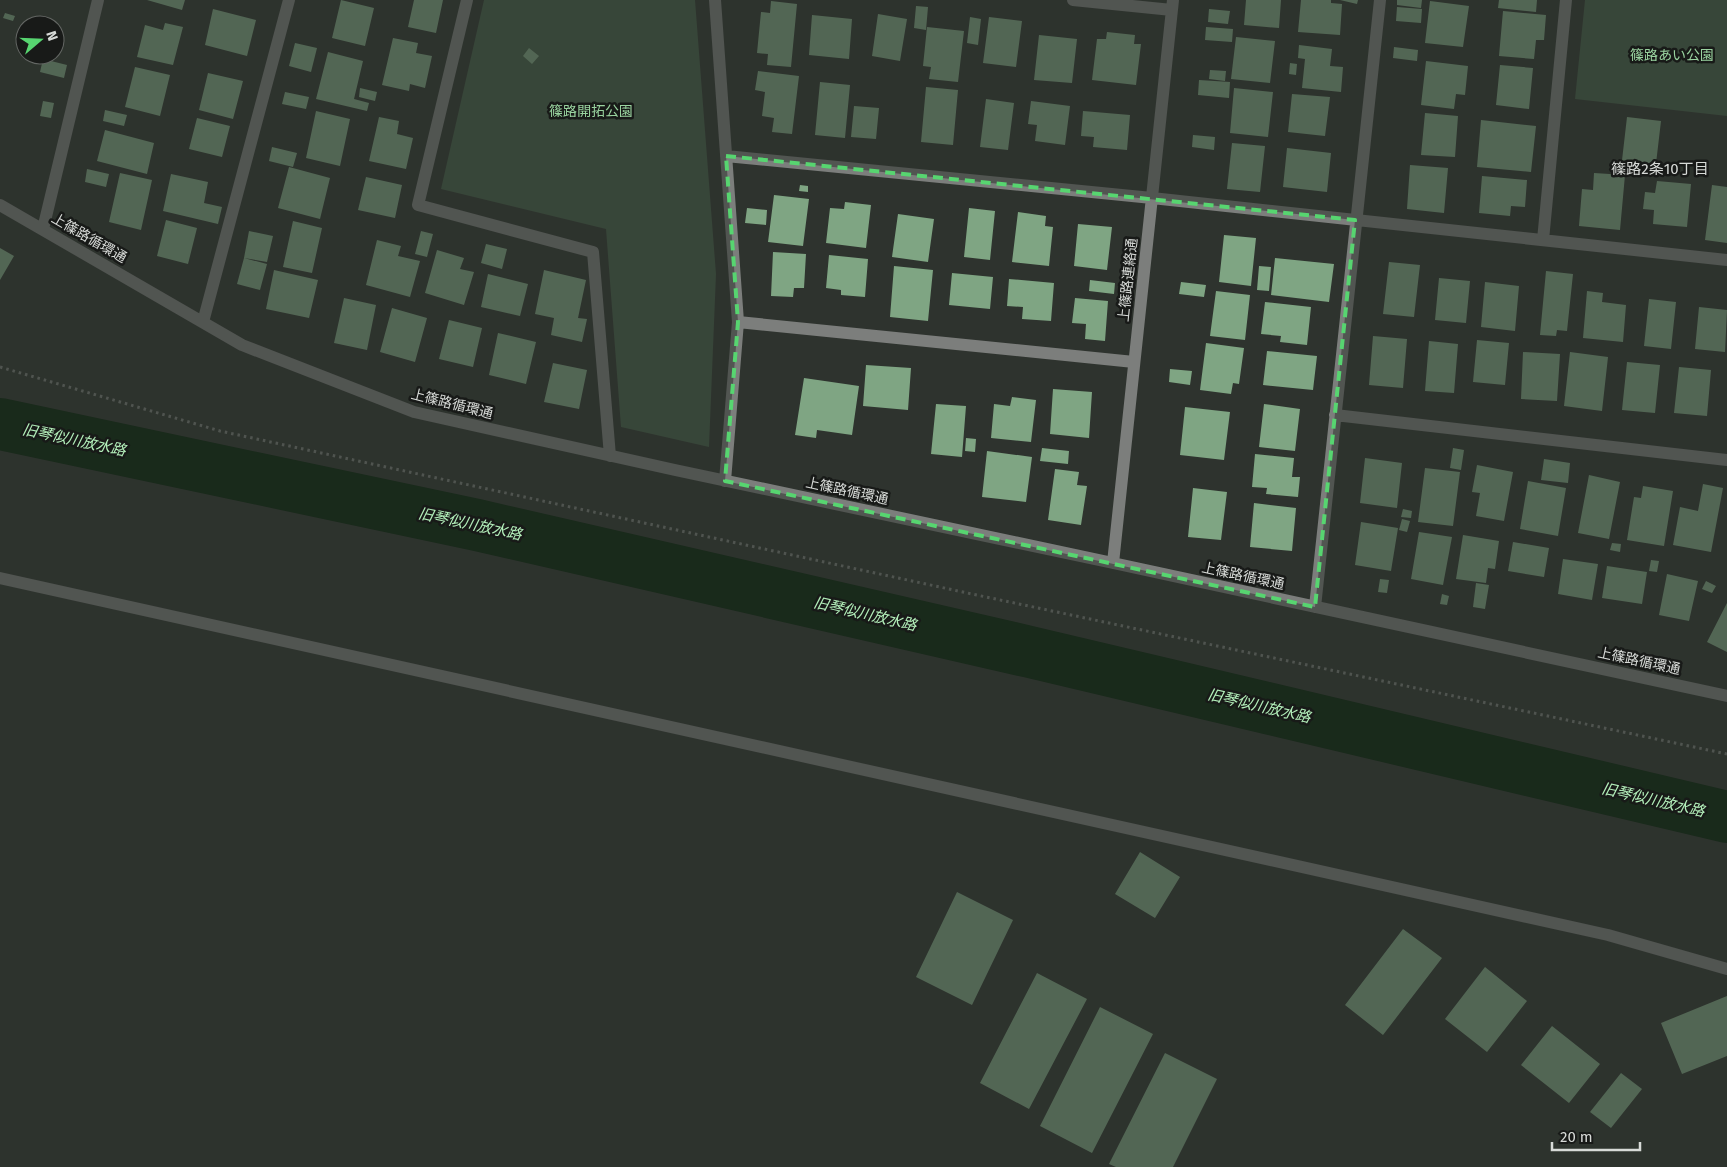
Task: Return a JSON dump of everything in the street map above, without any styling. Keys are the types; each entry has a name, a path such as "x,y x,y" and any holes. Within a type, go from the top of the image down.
{"street":[{"path":"44,229 98,0"},
{"path":"203,322 289,0"},
{"path":"467,0 418,205 593,252 610,456"},
{"path":"715,0 738,322 725,481"},
{"path":"1073,0 1172,5"},
{"path":"1315,607 1380,0"},
{"path":"1543,240 1566,0"},
{"name":"上篠路連絡通","path":"1113,563 1172,5"},
{"path":"726,156 1152,198 1727,260"},
{"name":"上篠路循環通","path":"0,205 242,345 414,412 725,481 1727,696"},
{"path":"738,322 1134,362"},
{"path":"1335,416 1727,460"},
{"path":"0,578 1598,933 1727,969"}],"path":[{"path":"0,367 220,431 972,594 1727,754"}],"highlighted area":[{"path":"726,156 1355,220 1315,607 725,481 738,322"}],"green space":[{"name":"篠路開拓公園","path":"484,0 695,0 716,274 709,447 621,427 606,229 441,189"},
{"name":"篠路あい公園","path":"1585,0 1727,0 1727,116 1575,99"}],"building":[{"path":"147,0 185,0 182,10"},
{"path":"341,0 374,8 365,46 332,38"},
{"path":"414,0 443,0 436,33 408,27"},
{"path":"1246,0 1281,0 1279,28 1244,25"},
{"path":"1301,0 1331,0 1331,3 1342,4 1340,35 1298,32"},
{"path":"1340,0 1358,0 1357,4"},
{"path":"1397,0 1422,0 1421,8 1397,5"},
{"path":"1499,0 1537,0 1536,12 1498,8"},
{"path":"771,1 797,4 791,67 767,65 768,54 757,53 761,12 770,13"},
{"path":"1430,1 1469,6 1463,47 1425,43"},
{"path":"916,6 928,7 926,30 914,28"},
{"path":"1397,7 1422,9 1421,23 1396,21"},
{"path":"213,9 256,20 247,56 205,45"},
{"path":"1209,9 1230,11 1228,24 1208,22"},
{"path":"1503,11 1546,15 1544,40 1536,40 1534,59 1499,56"},
{"path":"5,13 15,16 13,21 3,18"},
{"path":"878,14 907,19 900,61 872,56"},
{"path":"812,15 852,19 849,59 809,55"},
{"path":"970,17 981,19 978,45 967,43"},
{"path":"989,17 1022,21 1016,67 983,63"},
{"path":"165,23 183,27 173,65 137,57 145,25 163,30"},
{"path":"927,27 964,31 958,82 929,79 931,67 923,66"},
{"path":"1206,27 1233,29 1232,42 1205,40"},
{"path":"1107,32 1135,35 1134,44 1141,44 1136,85 1092,80 1097,39 1106,39"},
{"path":"1039,35 1077,39 1072,83 1034,80"},
{"path":"1236,37 1275,41 1270,83 1231,79"},
{"path":"393,38 418,43 416,53 432,56 425,88 410,84 409,91 382,85"},
{"path":"295,43 317,48 311,72 289,66"},
{"path":"1299,45 1332,49 1330,66 1343,67 1341,92 1302,88 1305,59 1298,58"},
{"path":"1394,47 1418,50 1417,61 1393,58"},
{"path":"529,48 539,56 532,64 523,56"},
{"path":"328,52 363,61 354,99 369,103 367,111 316,99"},
{"path":"1426,61 1468,66 1465,95 1456,94 1454,109 1421,105"},
{"path":"1290,63 1297,64 1296,75 1289,74"},
{"path":"42,65 67,65 64,78 40,72"},
{"path":"1500,65 1533,68 1529,109 1496,105"},
{"path":"135,67 170,75 160,116 125,107"},
{"path":"1210,70 1226,71 1225,81 1209,79"},
{"path":"758,71 799,76 792,134 772,132 774,118 762,116 765,92 755,90"},
{"path":"208,73 243,81 233,119 199,110"},
{"path":"1199,80 1230,82 1229,98 1198,95"},
{"path":"820,82 850,85 845,138 815,135"},
{"path":"926,87 958,90 953,145 921,142"},
{"path":"360,88 377,92 375,101 359,97"},
{"path":"1234,88 1273,92 1268,137 1230,133"},
{"path":"285,92 309,97 306,109 282,104"},
{"path":"1292,94 1330,97 1325,136 1288,132"},
{"path":"986,99 1014,103 1008,150 980,147"},
{"path":"43,101 54,103 51,118 40,116"},
{"path":"1031,101 1070,106 1065,145 1035,141 1037,125 1028,124"},
{"path":"854,106 879,108 876,139 851,137"},
{"path":"105,110 127,115 124,126 103,121"},
{"path":"316,111 350,119 340,166 306,158"},
{"path":"1083,111 1130,115 1127,150 1093,147 1094,137 1081,136"},
{"path":"1425,113 1458,116 1455,157 1421,155"},
{"path":"379,117 399,121 397,134 413,138 406,169 369,161"},
{"path":"1627,117 1661,121 1655,172 1621,169"},
{"path":"197,118 230,126 222,157 189,149"},
{"path":"1481,120 1536,126 1531,172 1477,167"},
{"path":"105,130 154,143 147,174 97,161"},
{"path":"1193,135 1215,137 1214,150 1192,147"},
{"path":"1232,143 1265,146 1260,192 1227,189"},
{"path":"272,147 297,153 293,167 269,161"},
{"path":"1287,148 1331,153 1327,192 1283,187"},
{"path":"1410,165 1448,168 1444,213 1407,209"},
{"path":"289,167 330,178 320,219 278,208"},
{"path":"87,169 109,174 106,187 85,182"},
{"path":"120,173 152,180 141,230 109,222"},
{"path":"1594,173 1625,175 1620,230 1579,226 1582,189 1593,190"},
{"path":"171,174 208,182 204,203 222,207 218,224 163,211"},
{"path":"1482,176 1527,180 1525,207 1511,206 1510,216 1479,213"},
{"path":"366,177 402,185 395,218 358,210"},
{"path":"1657,181 1691,184 1687,227 1653,224 1654,210 1643,209 1645,192 1655,193"},
{"path":"800,185 808,186 808,192 799,191"},
{"path":"1712,185 1727,187 1727,243 1705,240"},
{"path":"774,195 809,199 803,246 768,242"},
{"path":"845,202 871,205 866,248 826,243 830,208 844,209"},
{"path":"747,208 767,210 766,225 745,223"},
{"path":"969,208 995,211 990,260 964,257"},
{"path":"1018,212 1046,216 1045,226 1053,227 1049,266 1012,262"},
{"path":"898,214 934,219 928,262 892,257"},
{"path":"166,220 197,228 188,264 157,256"},
{"path":"293,221 322,228 312,273 283,267"},
{"path":"1078,224 1112,227 1107,270 1074,266"},
{"path":"249,231 273,236 267,262 244,258"},
{"path":"421,231 433,234 427,257 415,254"},
{"path":"1224,235 1256,238 1251,286 1219,282"},
{"path":"377,240 401,246 398,256 420,261 410,297 366,285"},
{"path":"486,244 507,249 502,269 481,263"},
{"path":"0,248 14,256 0,280"},
{"path":"437,250 464,258 460,269 474,272 464,305 425,293"},
{"path":"773,252 806,254 804,288 794,288 793,297 771,296"},
{"path":"829,255 868,259 865,297 841,295 841,290 826,288"},
{"path":"244,258 267,264 260,290 237,284"},
{"path":"1275,258 1334,264 1329,302 1271,295"},
{"path":"1389,262 1420,265 1414,317 1383,314"},
{"path":"894,266 933,270 928,321 890,317"},
{"path":"1259,266 1271,267 1269,291 1257,290"},
{"path":"274,270 318,280 309,318 266,309"},
{"path":"544,270 586,280 578,318 587,319 582,342 551,335 554,318 535,314"},
{"path":"1546,271 1573,274 1567,331 1557,330 1556,336 1540,335"},
{"path":"952,273 993,277 990,309 949,305"},
{"path":"488,274 528,284 520,316 481,307"},
{"path":"1439,278 1470,281 1466,323 1435,320"},
{"path":"1009,279 1054,283 1051,321 1022,319 1023,307 1007,306"},
{"path":"1090,280 1115,283 1114,294 1089,291"},
{"path":"1181,282 1206,285 1204,297 1179,294"},
{"path":"1485,282 1519,286 1515,331 1481,327"},
{"path":"1216,291 1250,295 1245,340 1210,336"},
{"path":"1587,291 1603,293 1602,302 1626,305 1623,342 1583,338"},
{"path":"344,298 376,305 367,350 334,343"},
{"path":"1075,298 1108,301 1105,341 1085,339 1086,324 1072,323"},
{"path":"1649,299 1676,302 1671,349 1644,346"},
{"path":"1265,302 1311,307 1307,345 1280,342 1281,336 1261,334"},
{"path":"1699,307 1727,310 1725,352 1695,349"},
{"path":"392,308 427,318 415,362 380,352"},
{"path":"449,320 482,328 473,367 439,359"},
{"path":"498,333 536,342 526,384 489,375"},
{"path":"1373,336 1407,339 1403,388 1369,385"},
{"path":"1477,340 1509,343 1505,385 1473,382"},
{"path":"1429,341 1458,344 1454,393 1425,391"},
{"path":"1206,343 1244,348 1239,384 1233,383 1231,394 1200,390"},
{"path":"1267,351 1317,356 1313,390 1263,385"},
{"path":"1523,352 1560,354 1557,401 1521,399"},
{"path":"1570,352 1608,357 1602,411 1564,406"},
{"path":"1627,362 1660,365 1655,413 1622,410"},
{"path":"553,363 587,370 579,409 544,402"},
{"path":"866,365 911,368 908,410 863,406"},
{"path":"1679,367 1711,370 1707,416 1674,413"},
{"path":"1170,369 1192,371 1190,385 1169,382"},
{"path":"804,378 859,386 852,435 817,430 816,438 795,435"},
{"path":"1053,389 1092,392 1089,438 1050,434"},
{"path":"1012,397 1036,400 1031,442 991,438 994,404 1010,406"},
{"path":"936,404 966,406 962,457 931,454"},
{"path":"1264,404 1300,409 1295,451 1259,447"},
{"path":"1185,407 1230,412 1224,460 1180,455"},
{"path":"966,438 976,439 975,452 965,451"},
{"path":"1042,448 1069,451 1068,464 1040,461"},
{"path":"1453,448 1464,450 1461,470 1450,468"},
{"path":"987,451 1032,457 1026,502 982,497"},
{"path":"1255,454 1294,458 1292,477 1300,477 1298,497 1266,494 1267,488 1252,487"},
{"path":"1365,458 1402,463 1397,508 1360,503"},
{"path":"1544,459 1570,463 1568,483 1541,480"},
{"path":"1477,465 1513,472 1504,521 1476,516 1480,493 1472,492"},
{"path":"1425,468 1460,472 1453,526 1418,522"},
{"path":"1055,469 1079,472 1077,485 1087,486 1081,525 1048,520"},
{"path":"1589,475 1620,482 1609,539 1578,533"},
{"path":"1528,481 1566,488 1558,536 1520,529"},
{"path":"1703,484 1723,488 1711,552 1673,545 1680,507 1698,511"},
{"path":"1643,486 1673,491 1664,546 1627,540 1634,497 1641,498"},
{"path":"1193,488 1227,492 1221,540 1188,537"},
{"path":"1254,503 1296,508 1292,551 1250,547"},
{"path":"1403,509 1412,511 1411,518 1401,517"},
{"path":"1402,519 1410,521 1407,532 1399,530"},
{"path":"1361,522 1398,528 1391,571 1355,565"},
{"path":"1419,532 1452,537 1443,585 1411,579"},
{"path":"1463,535 1499,541 1495,569 1488,568 1486,583 1456,579"},
{"path":"1513,542 1549,548 1544,577 1508,571"},
{"path":"1612,543 1621,544 1620,552 1610,550"},
{"path":"1563,559 1598,564 1592,600 1558,594"},
{"path":"1651,560 1659,561 1657,572 1649,571"},
{"path":"1607,566 1647,572 1642,604 1602,598"},
{"path":"1667,574 1698,581 1689,621 1659,615"},
{"path":"1380,579 1389,580 1387,593 1378,592"},
{"path":"1706,581 1716,586 1712,593 1702,589"},
{"path":"1476,583 1489,585 1485,609 1473,607"},
{"path":"1442,594 1449,596 1447,605 1440,604"},
{"path":"1727,603 1727,652 1707,642"},
{"path":"1140,852 1180,877 1155,918 1115,894"},
{"path":"957,892 1013,920 972,1005 916,977"},
{"path":"1403,929 1442,958 1383,1035 1345,1005"},
{"path":"1485,967 1527,1001 1487,1052 1445,1019"},
{"path":"1037,973 1087,999 1029,1109 980,1083"},
{"path":"1727,996 1727,1056 1682,1074 1661,1023"},
{"path":"1100,1007 1153,1034 1092,1153 1040,1126"},
{"path":"1552,1026 1600,1064 1569,1103 1521,1065"},
{"path":"1165,1053 1217,1079 1173,1167 1116,1167 1109,1164"},
{"path":"1621,1073 1642,1089 1611,1128 1590,1112"}],"waterway":[{"name":"旧琴似川放水路","path":"0,424 477,525 1030,652 1727,817"}],"district":[{"name":"篠路2条10丁目","path":"1660,169"}]}
